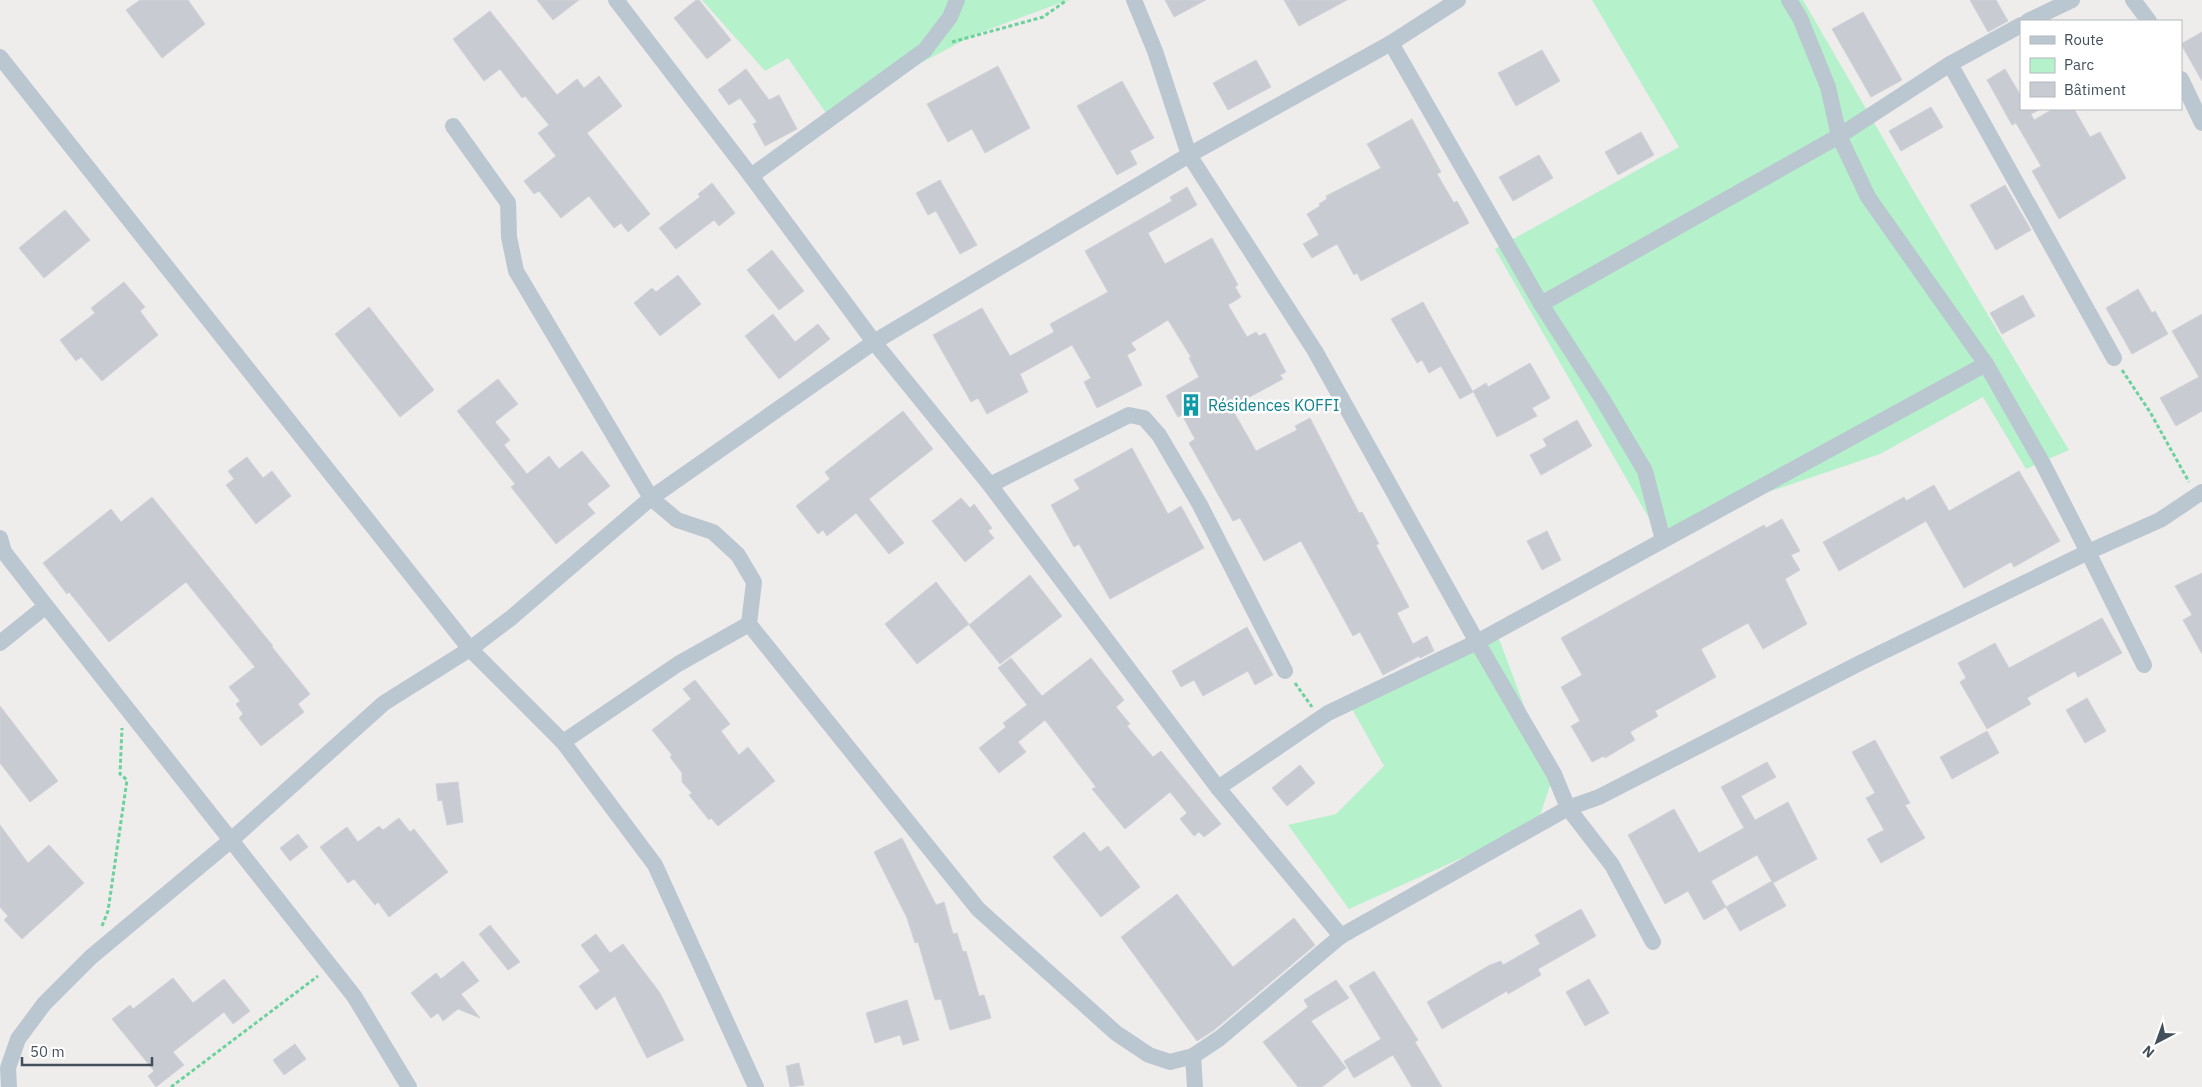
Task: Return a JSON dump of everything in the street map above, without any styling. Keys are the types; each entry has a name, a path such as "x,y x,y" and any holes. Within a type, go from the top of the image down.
{"street":[{"path":"616,0 751,176 874,342 990,485 1218,788 1341,936"},
{"path":"751,176 925,50 950,17 957,0"},
{"path":"1134,0 1154,51 1189,155 1315,351 1477,642 1554,774 1568,808 1612,865 1653,942"},
{"path":"9,1087 8,1068 18,1038 44,1004 91,958 230,841 384,703 470,649 512,618 651,498 874,342 1189,155 1391,43 1458,0"},
{"path":"1789,0 1800,18 1828,87 1839,136 1868,197 1986,364 2043,464 2144,665"},
{"path":"2030,20 2072,0"},
{"path":"2133,0 2147,20"},
{"path":"1541,304 1839,136 1950,64 2020,26"},
{"path":"1391,43 1541,304 1603,400 1645,471 1662,540"},
{"path":"0,57 470,649 563,742 655,865 756,1087"},
{"path":"1950,64 2114,358"},
{"path":"2182,81 2202,123"},
{"path":"453,126 508,203 509,237 516,271 651,498 677,520 713,532 738,555 754,582 749,624 978,909 1116,1033 1149,1055 1170,1062 1192,1056 1220,1038 1341,936 1568,808 1599,797 1860,663 2088,552 2160,520 2199,494"},
{"path":"1218,788 1328,713 1477,642 1986,364"},
{"path":"990,485 1129,415 1144,418 1159,434 1200,504 1285,671"},
{"path":"0,538 4,552 354,996 409,1087"},
{"path":"0,643 46,606"},
{"path":"563,742 678,664 749,624"},
{"path":"1192,1056 1195,1087"}],"path":[{"path":"925,50 1043,17 1068,0"},
{"path":"2114,358 2150,412 2199,494"},
{"path":"1285,671 1306,696 1319,720"},
{"path":"101,930 108,911 127,780 120,774 123,702"},
{"path":"171,1087 330,967"}],"green space":[{"path":"702,0 1068,0 974,35 826,113 788,58 765,71"},
{"path":"1592,0 1803,0 1913,190 2069,450 2026,469 1983,397 1880,454 1739,502 1662,541 1495,249 1679,147"},
{"path":"1496,631 1552,780 1537,824 1349,909 1288,825 1336,814 1384,766 1352,709"}],"building":[{"path":"140,0 188,0 205,24 162,58 126,10"},
{"path":"537,0 579,0 553,20"},
{"path":"696,0 699,0 731,40 707,59 674,18"},
{"path":"1165,0 1206,0 1174,17"},
{"path":"1284,0 1347,0 1299,26"},
{"path":"1970,0 1996,0 2008,21 1988,32"},
{"path":"490,11 557,95 577,79 584,88 599,76 622,106 587,133 650,214 628,232 621,223 614,228 589,196 561,218 539,191 534,194 524,181 556,156 538,133 549,125 525,96 522,98 500,69 484,81 453,39"},
{"path":"1863,12 1902,80 1871,97 1832,29"},
{"path":"2202,32 2202,81 2182,46 2182,43"},
{"path":"1542,50 1560,81 1516,106 1498,73"},
{"path":"1256,60 1271,87 1228,110 1213,83"},
{"path":"998,66 1030,128 985,153 972,129 948,142 927,104"},
{"path":"746,69 769,100 779,95 797,129 765,146 753,124 757,122 740,98 729,105 718,90"},
{"path":"2005,69 2020,94 2020,110 2039,110 2031,114 2034,120 2051,110 2075,110 2090,137 2100,132 2126,178 2059,219 2032,171 2041,166 2016,123 2012,125 1987,80"},
{"path":"1122,81 1154,138 1130,151 1137,164 1117,175 1077,106"},
{"path":"1931,107 1943,127 1901,151 1889,131"},
{"path":"1412,119 1441,172 1437,174 1454,203 1457,201 1469,223 1361,281 1357,273 1354,275 1337,244 1312,258 1303,244 1319,235 1307,214 1320,206 1319,204 1327,199 1326,196 1381,168 1367,144"},
{"path":"1641,132 1654,155 1618,175 1605,152"},
{"path":"1539,155 1553,178 1513,201 1499,177"},
{"path":"940,180 977,245 960,254 936,211 928,215 916,193"},
{"path":"712,183 735,213 719,226 714,220 676,249 659,228 700,197 698,194"},
{"path":"2005,185 2031,230 1996,250 1970,205"},
{"path":"1187,187 1197,205 1148,233 1165,264 1212,238 1238,285 1235,287 1241,297 1228,305 1247,337 1256,332 1259,336 1265,333 1286,372 1280,375 1283,379 1231,407 1256,451 1297,430 1295,426 1310,418 1359,513 1362,512 1379,544 1376,545 1409,607 1397,613 1413,644 1427,636 1434,651 1420,658 1419,656 1383,675 1360,632 1353,636 1301,541 1264,561 1240,518 1233,521 1189,443 1195,439 1182,415 1178,417 1166,396 1199,377 1189,358 1191,357 1168,320 1131,343 1136,350 1127,355 1142,385 1097,408 1084,382 1091,378 1072,345 1020,374 1028,392 987,414 978,398 971,402 933,335 982,308 1010,356 1054,332 1050,324 1108,292 1085,251 1172,201 1170,197"},
{"path":"65,210 90,240 44,278 19,248"},
{"path":"772,250 804,291 779,310 747,270"},
{"path":"678,275 701,304 660,336 634,303 652,288 656,292"},
{"path":"124,282 145,307 140,311 158,335 102,381 81,357 76,361 60,340 95,313 91,308"},
{"path":"2138,289 2152,313 2155,311 2168,334 2132,354 2106,308"},
{"path":"2023,295 2035,316 2002,334 1990,313"},
{"path":"1423,302 1473,392 1460,399 1441,366 1429,373 1422,360 1417,363 1391,319"},
{"path":"369,307 434,390 400,417 335,334"},
{"path":"773,314 795,342 818,324 830,339 779,379 745,336"},
{"path":"2202,314 2202,411 2176,426 2160,398 2199,377 2172,331"},
{"path":"1530,363 1550,398 1532,408 1537,416 1497,437 1473,391 1486,383 1488,387"},
{"path":"498,379 518,404 495,422 510,440 504,445 527,474 549,456 559,469 582,451 610,486 587,504 595,513 556,544 511,487 515,484 457,411"},
{"path":"903,411 933,449 869,499 904,543 889,554 856,513 827,536 823,530 818,534 796,506 830,479 825,472"},
{"path":"1577,420 1592,446 1541,475 1530,455 1547,446 1543,439"},
{"path":"1132,448 1168,514 1181,506 1204,548 1110,599 1079,544 1074,547 1051,505 1080,489 1074,480"},
{"path":"247,457 263,478 272,471 291,496 256,524 226,485 234,479 228,471"},
{"path":"2019,471 2060,541 2014,567 2011,562 1964,588 1926,521 1839,571 1823,542 1904,497 1906,501 1934,485 1949,511"},
{"path":"152,497 310,694 298,704 304,712 261,746 239,718 243,714 236,704 240,701 229,687 255,667 186,582 109,642 43,563 111,509 121,522"},
{"path":"961,498 970,508 974,504 992,528 988,531 994,538 965,562 932,521"},
{"path":"1782,519 1800,551 1791,555 1800,570 1785,579 1807,624 1763,649 1748,623 1701,649 1716,677 1655,711 1658,716 1630,732 1635,740 1605,758 1604,756 1592,762 1571,726 1580,721 1561,687 1582,675 1561,638 1764,525 1766,528"},
{"path":"1547,531 1561,560 1542,570 1527,541"},
{"path":"2202,573 2202,654 2183,620 2192,615 2175,586"},
{"path":"1030,575 1062,616 1000,664 969,625"},
{"path":"936,582 969,624 917,664 885,624"},
{"path":"2102,618 2122,653 2078,677 2075,671 2027,698 2031,704 1987,729 1960,682 1966,678 1958,663 1995,643 2009,668"},
{"path":"1247,627 1273,675 1255,685 1248,671 1203,696 1194,680 1181,687 1172,671"},
{"path":"1011,658 1042,696 1091,658 1124,700 1116,707 1130,724 1127,726 1153,757 1161,751 1221,824 1204,837 1199,832 1194,836 1180,819 1187,813 1170,792 1125,829 1092,789 1096,787 1045,720 1018,742 1026,752 999,773 979,748 1006,727 1003,723 1027,705 998,668"},
{"path":"695,680 730,724 721,731 739,755 748,747 775,781 718,826 711,818 709,820 689,795 692,793 682,782 682,773 670,757 672,755 652,730 691,699 683,689"},
{"path":"2087,698 2106,731 2085,743 2066,710"},
{"path":"0,706 58,781 30,802 0,763"},
{"path":"1987,731 1999,753 1952,779 1940,757"},
{"path":"1875,740 1910,803 1905,805 1925,838 1881,863 1867,839 1884,830 1866,798 1875,793 1852,752"},
{"path":"1767,762 1776,777 1741,796 1755,820 1788,802 1817,859 1773,883 1757,855 1711,881 1726,907 1704,920 1688,891 1665,904 1628,835 1674,809 1699,853 1744,828 1721,787"},
{"path":"1300,765 1315,783 1287,806 1272,788"},
{"path":"458,782 463,822 447,825 442,800 438,801 436,784"},
{"path":"399,818 410,832 414,829 448,872 389,917 378,902 375,905 354,879 348,883 320,847 347,827 358,842 379,826 383,830"},
{"path":"0,825 28,863 49,845 84,883 22,939 4,920 8,916 0,907"},
{"path":"1084,832 1100,852 1108,846 1140,887 1101,917 1053,857"},
{"path":"298,834 308,847 290,861 280,848"},
{"path":"902,838 936,905 944,902 953,934 957,933 963,952 966,951 979,996 984,995 991,1018 950,1030 941,999 935,1000 918,942 915,943 907,918 874,852"},
{"path":"1772,881 1786,906 1740,931 1726,907"},
{"path":"1177,894 1233,967 1294,918 1315,945 1214,1030 1197,1041 1121,937"},
{"path":"1581,909 1596,936 1538,969 1541,975 1508,994 1507,991 1442,1029 1427,1002 1490,965 1501,961 1503,965 1540,944 1535,935"},
{"path":"490,925 520,962 508,970 479,934"},
{"path":"596,934 610,953 623,944 660,993 684,1040 647,1058 615,996 596,1010 579,986 600,971 581,945"},
{"path":"463,961 479,981 461,994 480,1018 458,1009 443,1021 438,1013 431,1018 411,993 436,973 441,979"},
{"path":"1374,971 1418,1040 1415,1042 1442,1087 1412,1087 1393,1055 1354,1078 1344,1061 1381,1039 1349,986"},
{"path":"173,978 193,1003 224,979 250,1011 233,1024 224,1012 173,1052 184,1065 156,1087 148,1076 154,1071 112,1019 130,1005 133,1009"},
{"path":"1589,979 1609,1013 1585,1026 1566,992"},
{"path":"1336,980 1349,998 1311,1021 1346,1068 1322,1087 1298,1087 1263,1042 1308,1007 1304,1000"},
{"path":"907,1000 919,1040 903,1045 900,1035 875,1043 866,1013"},
{"path":"295,1044 306,1059 284,1075 273,1060"},
{"path":"799,1063 804,1085 790,1087 786,1066"}],"place":[{"name":"Résidences KOFFI","path":"1191,405"}]}
